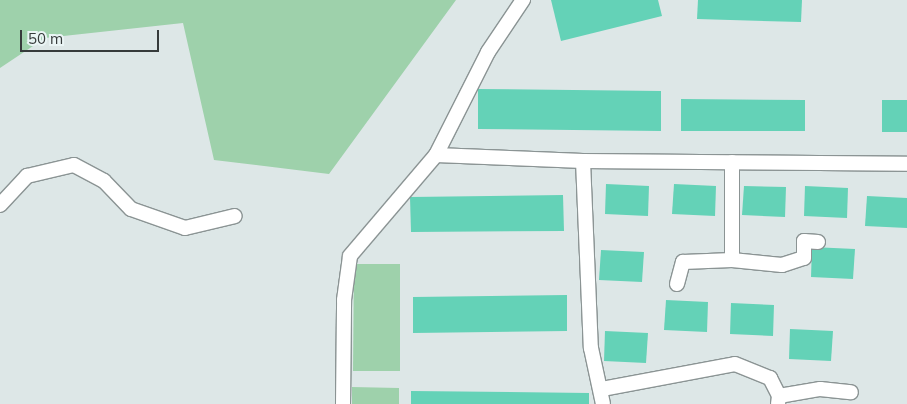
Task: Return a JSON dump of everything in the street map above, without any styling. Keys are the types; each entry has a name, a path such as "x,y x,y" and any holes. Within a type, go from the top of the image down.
{"street":[{"path":"344,404 344,300 350,256 436,154 488,52 523,0"},
{"path":"436,154 583,161 907,164"},
{"path":"583,161 592,348 594,370 602,389 603,404"},
{"path":"732,162 732,260"},
{"path":"0,205 27,176 74,165 104,181 131,209 185,228 235,216"},
{"path":"677,284 683,262 732,260 782,265 804,258 804,241 818,242"},
{"path":"602,389 734,364 770,378 778,400 820,389 851,392"}],"green space":[{"path":"0,0 456,0 329,174 214,160 183,23 45,38 0,68"},
{"path":"354,264 400,264 400,371 353,371"},
{"path":"352,387 399,388 399,404 352,404"}],"building":[{"path":"551,0 658,0 662,16 561,41"},
{"path":"698,0 802,0 801,22 697,19"},
{"path":"478,89 661,91 661,131 478,129"},
{"path":"681,99 805,100 805,131 681,131"},
{"path":"882,100 907,100 907,132 882,132"},
{"path":"606,184 649,186 648,216 605,214"},
{"path":"674,184 716,186 715,216 672,214"},
{"path":"744,186 786,187 785,217 742,215"},
{"path":"805,186 848,188 847,218 804,216"},
{"path":"563,195 564,231 411,232 410,197"},
{"path":"867,196 907,198 907,228 865,226"},
{"path":"812,247 855,249 853,279 811,277"},
{"path":"601,250 644,252 642,282 599,280"},
{"path":"567,295 567,331 413,333 413,297"},
{"path":"666,300 708,302 707,332 664,330"},
{"path":"731,303 774,305 773,336 730,334"},
{"path":"790,329 833,331 831,361 789,359"},
{"path":"605,331 648,333 646,363 604,361"},
{"path":"411,391 589,393 589,404 411,404"}]}
